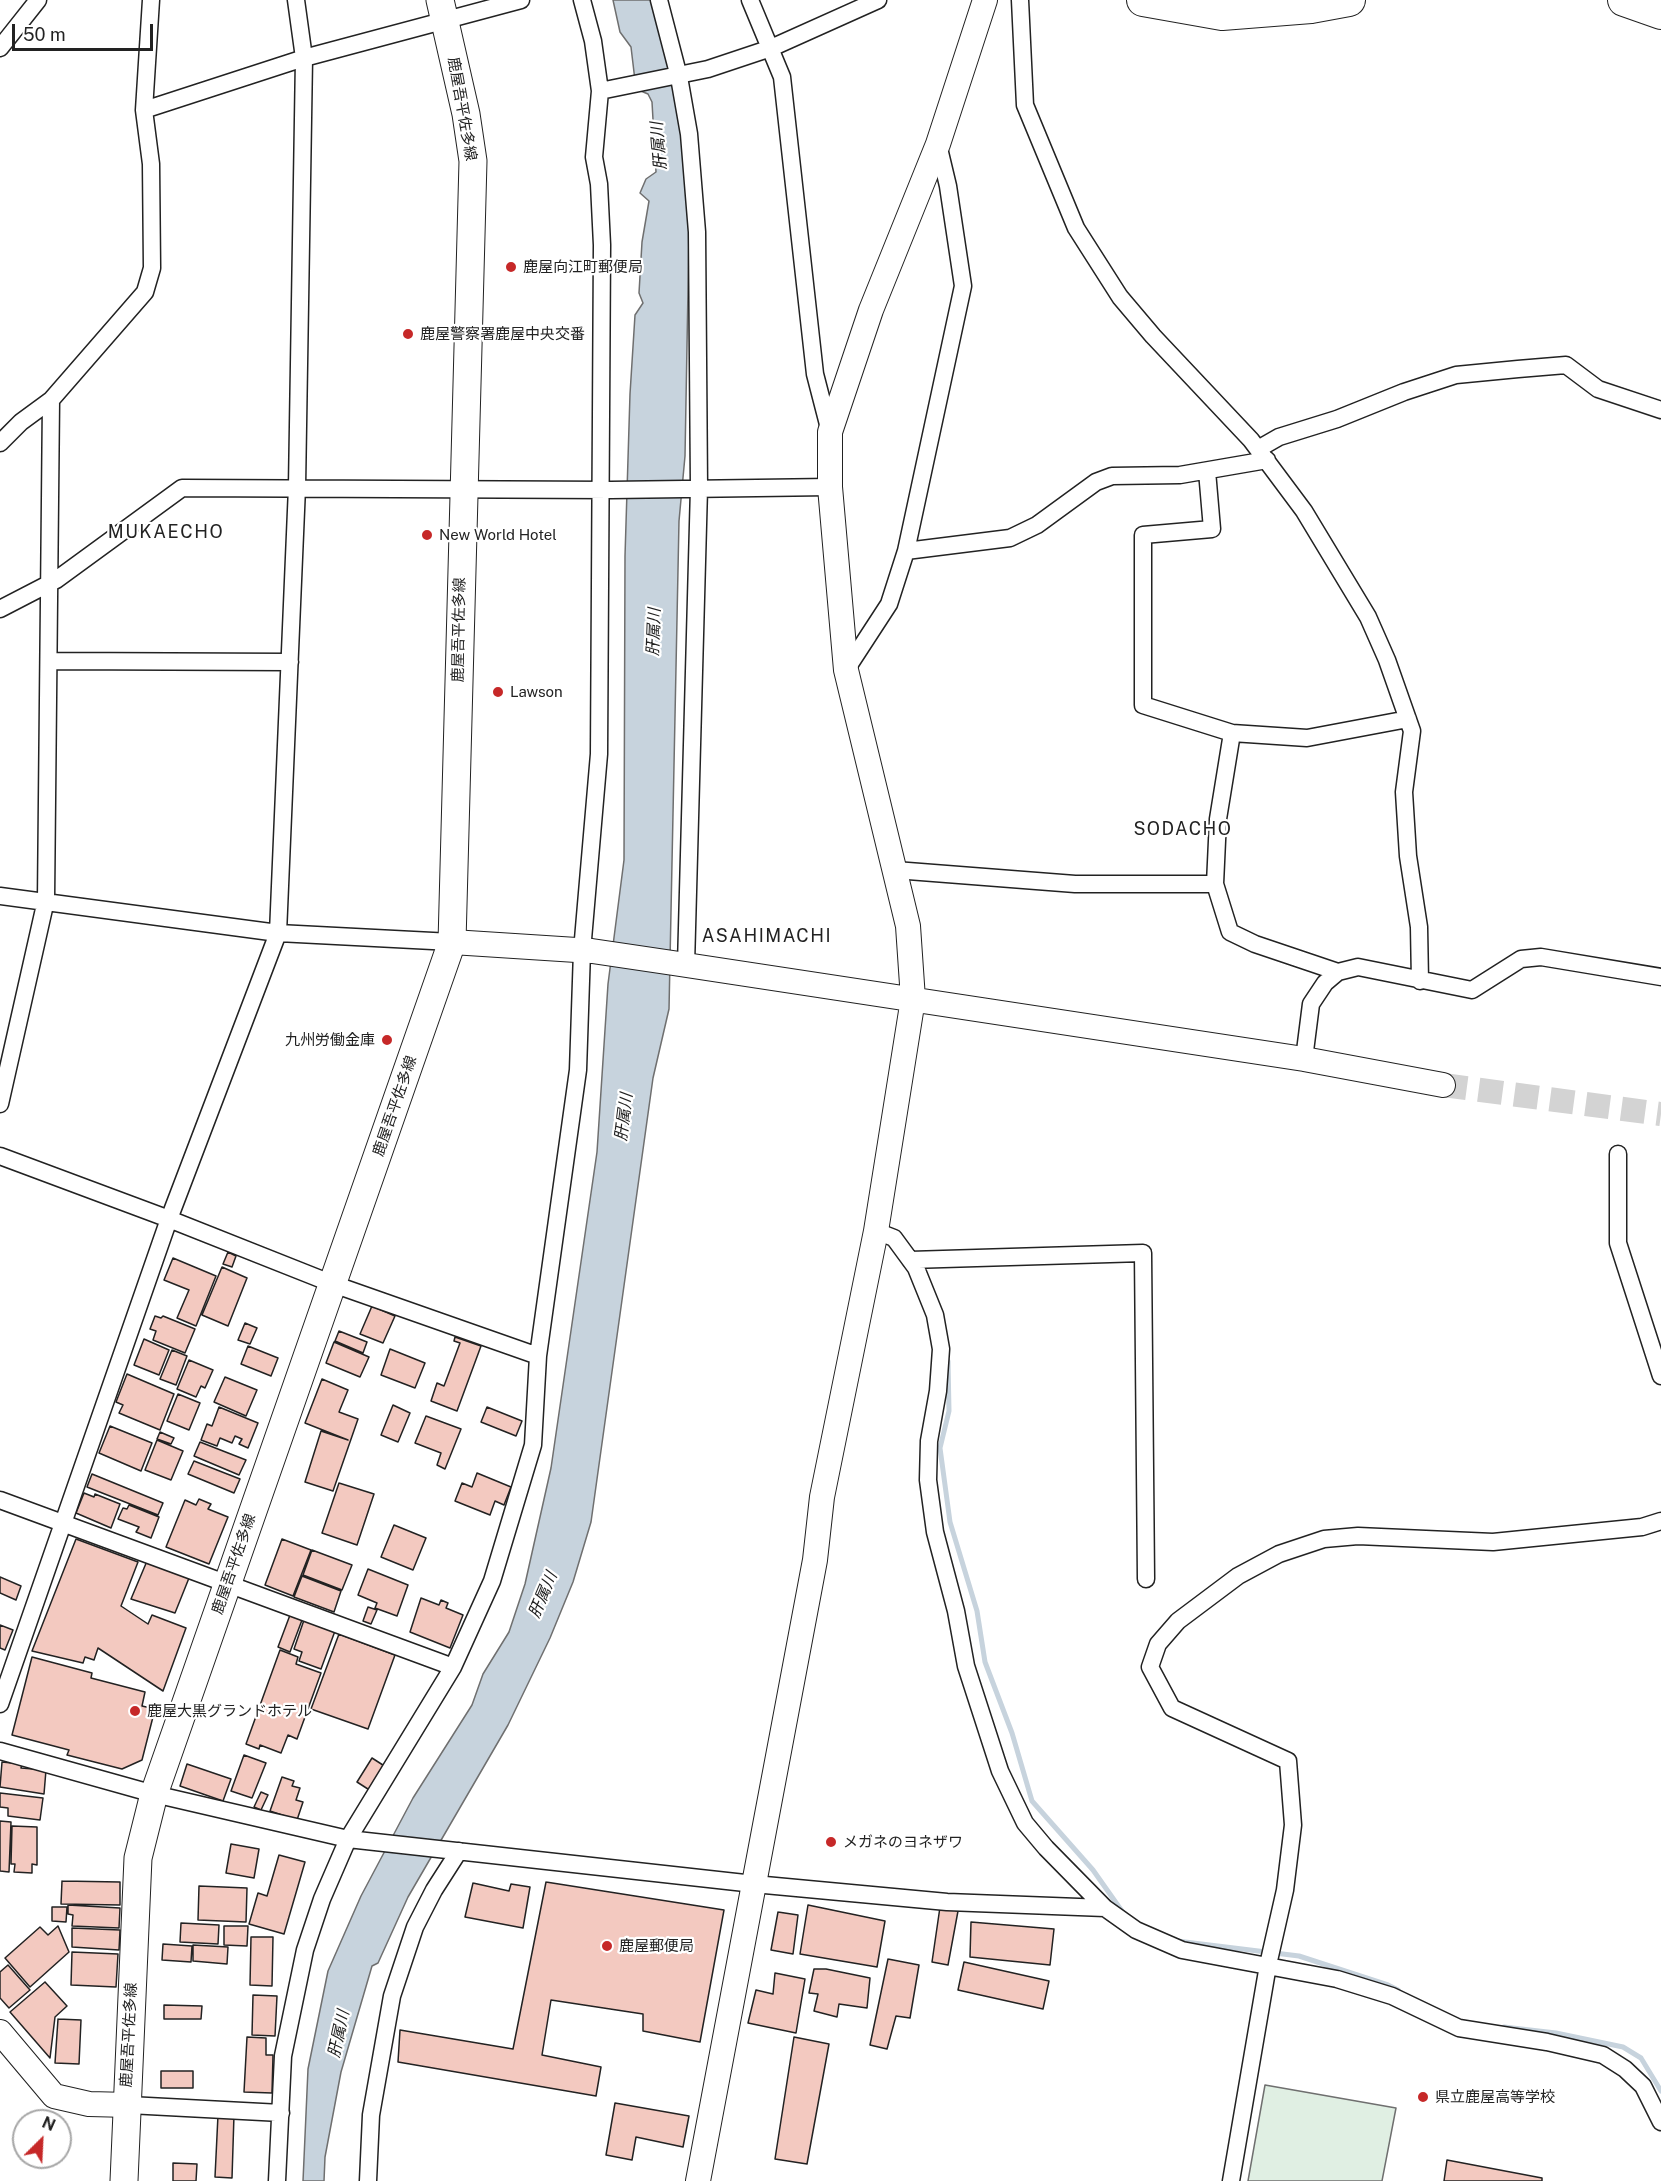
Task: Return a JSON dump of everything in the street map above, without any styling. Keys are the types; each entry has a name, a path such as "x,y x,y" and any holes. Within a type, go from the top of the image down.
{"highway":[{"path":"1143,0 1222,14 1311,7 1349,0"},
{"path":"1624,0 1661,13"}],"main road":[{"name":"鹿屋吾平佐多線","path":"124,2181 138,1858 154,1794 453,942 462,489 473,161 466,114 443,10"}],"street":[{"path":"0,48 38,0"},
{"path":"0,443 21,422 51,400 145,292 152,268 151,164 144,110 151,0"},
{"path":"0,1704 65,1524 169,1219 278,933 297,488 304,58 296,0"},
{"path":"144,110 443,10 521,0"},
{"path":"277,2181 283,2056 306,1950 322,1899 352,1839 453,1667 492,1581 533,1445 538,1356 578,1070 599,754 606,490 602,245 599,184 594,157 600,91 594,41 582,0"},
{"path":"659,0 674,77 689,134 697,232 694,489 679,964"},
{"path":"698,2181 815,1560 822,1497 876,1231 913,999 908,926 846,670 830,487 830,432 815,374 782,77 750,0"},
{"path":"600,91 674,77 771,48 878,0"},
{"path":"830,432 871,310 938,144 985,0"},
{"path":"1020,0 1025,105 1076,228 1120,297 1262,455 1304,511 1368,617 1387,660 1412,731 1404,792 1408,856 1419,927 1420,981"},
{"path":"846,670 889,604 906,551 963,286 948,186 938,144"},
{"path":"906,551 1010,538 1036,525 1096,482 1112,476 1180,476 1208,471 1262,455 1279,437 1337,419 1404,392 1456,375 1566,365 1598,389 1661,410"},
{"path":"0,1104 46,900 51,400"},
{"path":"1208,471 1212,529 1143,536 1143,705 1232,733 1307,738 1408,719"},
{"path":"0,609 50,584 182,488 606,490 830,487"},
{"path":"49,661 290,662"},
{"path":"1232,733 1218,819 1215,884 1230,932 1255,944 1338,972"},
{"path":"895,870 1075,884 1215,884"},
{"path":"0,896 46,900 278,933 587,951 1304,1059 1443,1085"},
{"path":"1304,1059 1311,1004 1325,983 1338,972 1358,967 1472,990 1521,959 1541,957 1661,977"},
{"path":"1618,1154 1618,1244 1661,1376"},
{"path":"0,1156 169,1219 333,1284 538,1356"},
{"path":"876,1231 894,1238 910,1260 935,1315 940,1349 939,1391 930,1441 928,1480 935,1532 956,1611 966,1666 1000,1771 1025,1823 1105,1908 1136,1930 1182,1950 1337,1979 1392,1996 1459,2028 1547,2042 1603,2055 1625,2069 1643,2086 1661,2122"},
{"path":"910,1260 1143,1253 1146,1579"},
{"path":"0,1500 453,1667"},
{"path":"1231,2181 1268,1965 1285,1890 1293,1825 1288,1761 1172,1708 1150,1667 1158,1644 1178,1621 1238,1576 1279,1554 1324,1539 1358,1536 1493,1542 1642,1527 1661,1521"},
{"path":"0,1752 154,1794 352,1839 754,1884 947,1902 1105,1908"},
{"path":"368,2181 371,2115 392,1996 415,1928 452,1850"},
{"path":"0,2032 54,2096 89,2104 280,2113"}],"green space":[{"path":"1265,2085 1396,2108 1382,2181 1248,2181"}],"water":[{"name":"肝属川","path":"613,0 652,0 667,52 681,130 689,234 685,456 679,521 669,1009 653,1078 591,1522 573,1582 550,1638 508,1725 408,1897 378,1963 372,1966 341,2072 325,2157 324,2181 303,2181 308,2069 328,1971 361,1896 413,1798 472,1705 483,1674 509,1632 525,1584 551,1468 597,1152 608,984 624,860 625,556 630,394 635,315 643,303 639,293 642,242 649,201 640,193 646,179 656,172 652,102 648,94 636,89 631,47 620,32"}],"building":[{"path":"228,1252 236,1256 232,1267 223,1264"},
{"path":"173,1258 216,1276 196,1326 177,1318 189,1290 164,1280"},
{"path":"222,1267 247,1278 228,1326 202,1315"},
{"path":"372,1306 395,1316 383,1343 360,1334"},
{"path":"155,1316 161,1318 163,1316 195,1329 185,1353 153,1340 156,1331 150,1329"},
{"path":"245,1323 257,1328 250,1344 238,1340"},
{"path":"339,1331 367,1342 363,1353 335,1341"},
{"path":"455,1337 481,1346 457,1411 431,1401 437,1383 444,1386 460,1343 454,1341"},
{"path":"144,1339 169,1350 159,1375 134,1365"},
{"path":"334,1342 369,1357 360,1377 326,1363"},
{"path":"248,1346 278,1358 271,1376 241,1364"},
{"path":"390,1349 425,1363 415,1388 381,1375"},
{"path":"172,1350 187,1356 176,1385 160,1379"},
{"path":"189,1360 213,1370 205,1388 201,1386 196,1397 177,1389"},
{"path":"127,1374 174,1394 160,1430 119,1413 123,1405 116,1402"},
{"path":"225,1377 257,1390 246,1416 214,1402"},
{"path":"322,1379 348,1390 339,1412 358,1419 333,1491 305,1482 321,1431 348,1440 305,1423"},
{"path":"178,1394 200,1403 189,1430 167,1421"},
{"path":"393,1405 410,1413 398,1442 381,1435"},
{"path":"219,1407 258,1423 248,1448 239,1444 242,1439 235,1436 232,1443 220,1438 217,1446 201,1440 207,1424 212,1426"},
{"path":"487,1407 522,1421 516,1436 481,1422"},
{"path":"426,1416 461,1429 445,1469 437,1465 441,1453 415,1443"},
{"path":"110,1426 152,1443 141,1471 99,1453"},
{"path":"160,1432 174,1438 171,1444 157,1439"},
{"path":"157,1440 183,1451 171,1480 145,1470"},
{"path":"200,1442 246,1460 239,1475 194,1456"},
{"path":"194,1461 240,1479 234,1493 188,1474"},
{"path":"477,1473 511,1487 504,1505 495,1501 490,1515 455,1501 462,1483 472,1487"},
{"path":"92,1474 163,1503 158,1515 87,1487"},
{"path":"339,1483 374,1494 357,1545 322,1533"},
{"path":"84,1493 94,1497 95,1494 120,1504 111,1528 76,1513"},
{"path":"199,1499 211,1504 208,1509 228,1517 209,1564 166,1547 185,1500 196,1505"},
{"path":"129,1505 159,1517 151,1538 136,1532 139,1527 118,1519 123,1508 127,1509"},
{"path":"394,1525 426,1538 413,1570 381,1557"},
{"path":"76,1539 138,1562 121,1606 148,1624 152,1615 186,1628 163,1691 98,1648 94,1660 85,1657 83,1663 32,1651"},
{"path":"282,1539 311,1550 293,1596 265,1585"},
{"path":"312,1550 352,1565 342,1590 303,1575"},
{"path":"147,1561 189,1578 175,1613 131,1599"},
{"path":"368,1569 408,1585 397,1616 375,1608 377,1603 358,1595"},
{"path":"302,1576 341,1591 334,1612 294,1597"},
{"path":"0,1577 21,1586 16,1600 0,1593"},
{"path":"421,1598 439,1605 441,1600 448,1603 446,1608 463,1615 450,1648 410,1632"},
{"path":"368,1607 377,1610 371,1624 363,1621"},
{"path":"290,1615 302,1620 290,1652 278,1647"},
{"path":"304,1620 335,1631 321,1669 299,1661 302,1652 294,1649"},
{"path":"0,1625 13,1630 5,1650 0,1648"},
{"path":"339,1634 395,1655 368,1729 311,1709"},
{"path":"280,1650 298,1657 296,1664 321,1673 297,1739 288,1735 281,1753 260,1745 259,1749 246,1744"},
{"path":"32,1657 92,1673 91,1678 145,1692 142,1706 155,1709 142,1760 122,1769 67,1755 69,1750 12,1735"},
{"path":"244,1755 266,1763 252,1798 231,1791"},
{"path":"372,1758 386,1767 371,1791 357,1782"},
{"path":"2,1762 22,1764 21,1768 46,1770 44,1794 0,1787"},
{"path":"187,1764 231,1779 223,1801 180,1786"},
{"path":"282,1777 294,1781 292,1786 300,1788 296,1800 303,1802 297,1820 270,1811"},
{"path":"261,1792 268,1795 261,1810 254,1807"},
{"path":"0,1793 43,1798 40,1820 8,1816 8,1808 0,1807"},
{"path":"0,1821 11,1822 9,1872 0,1871"},
{"path":"12,1826 37,1827 37,1865 32,1864 32,1873 14,1872 15,1864 11,1864"},
{"path":"231,1844 259,1849 254,1878 226,1873"},
{"path":"279,1855 305,1862 284,1934 249,1924 258,1893 267,1896"},
{"path":"62,1881 120,1882 120,1905 61,1904"},
{"path":"546,1882 724,1910 700,2042 643,2031 643,2014 551,2000 542,2055 601,2067 596,2096 398,2062 400,2030 513,2049"},
{"path":"473,1883 509,1891 511,1884 530,1887 523,1928 465,1917"},
{"path":"199,1886 247,1888 246,1922 198,1920"},
{"path":"68,1905 120,1908 119,1928 72,1926 73,1915 68,1914"},
{"path":"808,1905 885,1921 877,1967 800,1954"},
{"path":"52,1907 67,1907 66,1922 52,1921"},
{"path":"940,1907 958,1911 948,1965 932,1962"},
{"path":"778,1912 798,1915 793,1954 771,1950"},
{"path":"971,1922 1054,1929 1050,1965 970,1957"},
{"path":"181,1923 219,1925 218,1944 180,1942"},
{"path":"58,1926 69,1952 30,1987 5,1958 40,1927 48,1935"},
{"path":"224,1926 248,1926 247,1946 224,1945"},
{"path":"72,1928 120,1930 119,1950 72,1947"},
{"path":"251,1937 273,1937 272,1986 250,1985"},
{"path":"163,1944 192,1946 191,1962 162,1960"},
{"path":"193,1945 228,1947 227,1964 193,1961"},
{"path":"72,1952 118,1954 116,1987 71,1985"},
{"path":"888,1959 919,1965 910,2018 896,2016 887,2049 870,2045"},
{"path":"964,1962 1049,1981 1043,2009 958,1990"},
{"path":"8,1965 30,1990 9,2008 0,1998 0,1972"},
{"path":"814,1969 826,1969 870,1978 867,2008 839,2004 837,2017 814,2011 818,1994 809,1993"},
{"path":"775,1973 805,1979 796,2033 748,2023 756,1990 773,1994"},
{"path":"45,1982 67,2006 55,2017 50,2058 10,2012"},
{"path":"253,1995 277,1996 275,2036 252,2035"},
{"path":"164,2005 202,2006 201,2019 164,2019"},
{"path":"58,2019 81,2020 79,2064 55,2063"},
{"path":"247,2037 266,2038 266,2055 273,2055 272,2093 244,2092"},
{"path":"794,2037 829,2044 807,2164 775,2159"},
{"path":"161,2071 193,2071 193,2088 161,2088"},
{"path":"615,2103 689,2116 683,2147 636,2137 632,2160 606,2155"},
{"path":"218,2115 234,2115 232,2178 215,2177"},
{"path":"1447,2160 1542,2178 1542,2181 1444,2181"},
{"path":"173,2163 197,2164 196,2181 173,2181"}],"waterway":[{"path":"948,1361 949,1411 940,1448 950,1522 977,1611 985,1662 1012,1733 1032,1801 1093,1870 1124,1914"},
{"path":"1177,1941 1299,1956 1398,1990"},
{"path":"1504,2027 1556,2033 1623,2047 1641,2058 1661,2091"}],"tunnel":[{"path":"1443,1085 1661,1114"}],"place":[{"name":"鹿屋向江町郵便局","path":"511,267"},
{"name":"鹿屋警察署鹿屋中央交番","path":"408,334"},
{"name":"New World Hotel","path":"427,535"},
{"name":"Lawson","path":"498,692"},
{"name":"九州労働金庫","path":"387,1040"},
{"name":"鹿屋大黒グランドホテル","path":"135,1711"},
{"name":"メガネのヨネザワ","path":"831,1842"},
{"name":"鹿屋郵便局","path":"607,1946"},
{"name":"県立鹿屋高等学校","path":"1423,2097"}],"district":[{"name":"MUKAECHO","path":"166,532"},
{"name":"SODACHO","path":"1183,829"},
{"name":"ASAHIMACHI","path":"767,936"}]}
